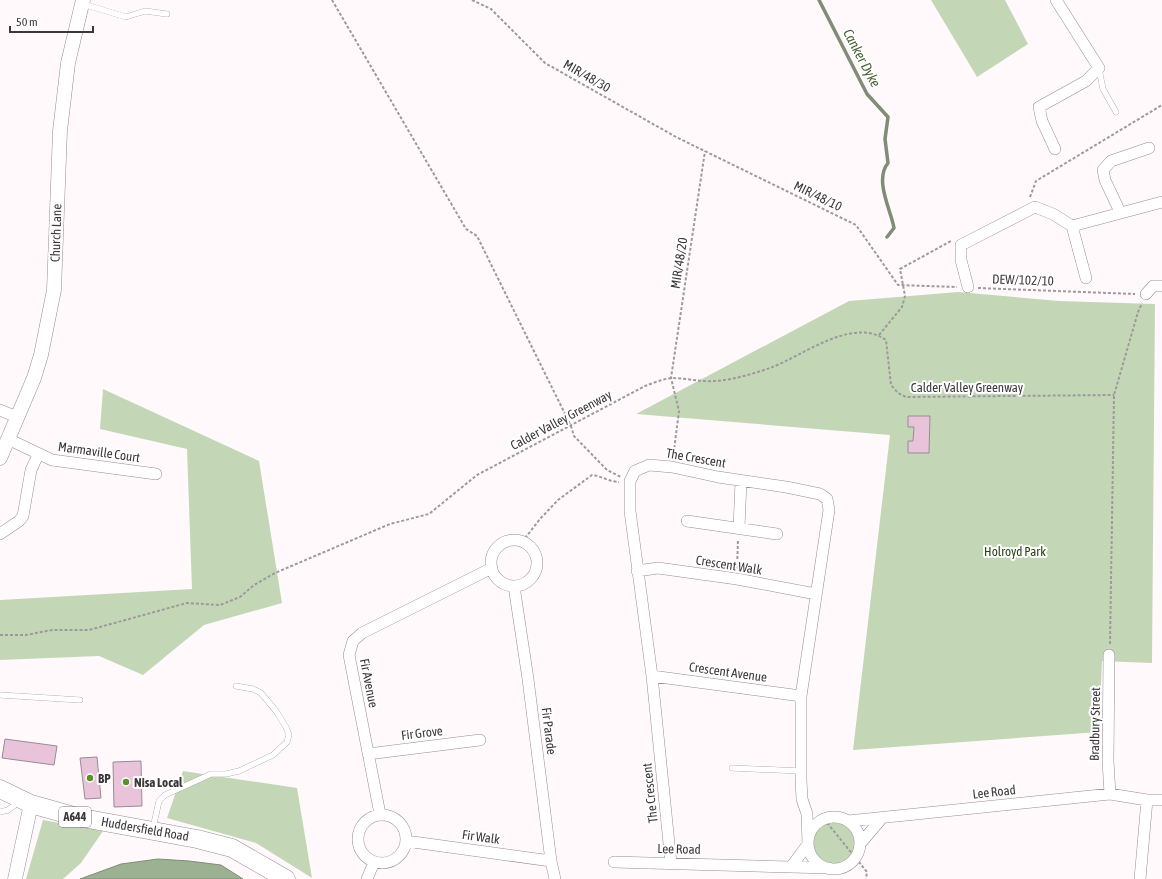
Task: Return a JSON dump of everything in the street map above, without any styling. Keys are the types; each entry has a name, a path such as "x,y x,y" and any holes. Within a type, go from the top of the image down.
{"highway":[{"name":"Huddersfield Road","path":"0,789 27,802 77,817 197,838 232,848 286,879"}],"street":[{"path":"1055,149 1042,121 1039,107 1086,81 1099,68 1056,0"},
{"name":"Church Lane","path":"0,458 41,355 54,290 60,131 68,63 83,2"},
{"path":"1120,212 1105,180 1103,170 1111,161 1149,148"},
{"path":"1072,226 1162,202"},
{"path":"968,287 961,260 961,245 1035,207 1054,214 1072,226 1086,278"},
{"path":"1146,294 1153,286 1162,286"},
{"path":"0,410 17,417"},
{"name":"Marmaville Court","path":"8,439 38,455 52,460 156,474"},
{"name":"Marmaville Court","path":"0,534 19,521 23,516 31,470 38,455"},
{"name":"The Crescent","path":"671,863 652,676 630,511 630,481 635,471 650,465 672,466 741,481 786,487 820,494 827,499 829,510 801,696 802,799 807,814 808,844"},
{"path":"738,528 741,481"},
{"path":"687,521 777,534"},
{"path":"508,541 522,542 533,550 538,564 533,578 521,586 514,586 499,581 492,568 491,561 497,548 508,541"},
{"name":"Fir Avenue","path":"380,814 349,655 353,641 362,633 492,568"},
{"name":"Crescent Walk","path":"637,570 658,568 737,579 816,594"},
{"name":"Fir Parade","path":"514,586 528,679 551,861 555,879"},
{"name":"Bradbury Street","path":"1109,655 1108,761 1110,794"},
{"name":"Crescent Avenue","path":"652,676 801,696"},
{"name":"Fir Grove","path":"368,754 480,740"},
{"name":"Lee Road","path":"821,821 836,817 848,821 882,818 1110,794 1147,800 1162,800"},
{"path":"1140,879 1147,800"},
{"path":"15,879 27,802"},
{"path":"380,814 387,815 400,821 406,834 406,842 401,855 395,859 382,863 374,862 367,858 362,852 358,836 360,828 365,821 380,814"},
{"path":"807,814 821,821 809,836 808,844 814,859 820,865 829,868"},
{"path":"855,857 860,844 882,818"},
{"path":"848,821 856,831 860,844"},
{"name":"Fir Walk","path":"406,842 551,861"},
{"path":"791,867 808,844"},
{"name":"Lee Road","path":"614,862 838,868 846,865 855,857"},
{"path":"367,879 374,862"}],"lane":[{"path":"83,2 126,17 146,11 167,14"},
{"path":"1099,68 1103,89 1116,112"},
{"path":"153,830 159,801 165,795 211,774 226,774 239,771 273,755 288,742 289,735 286,727 276,711 260,692 253,689 236,686"},
{"path":"0,695 80,700"},
{"path":"732,768 801,770"},
{"path":"0,812 27,802"}],"path":[{"path":"332,0 466,229 477,236 571,426 574,436 607,470 630,481"},
{"name":"MIR/48/30","path":"472,0 491,9 545,62 676,137 705,151"},
{"name":"MIR/48/10","path":"705,151 856,225 898,285"},
{"name":"MIR/48/20","path":"671,378 705,151"},
{"name":"DEW/102/10","path":"898,285 1146,294"},
{"path":"1109,655 1114,395 1138,312 1146,294"},
{"name":"Calder Valley Greenway","path":"0,635 26,635 52,630 88,630 187,603 220,605 240,597 254,585 275,572 390,524 429,514 477,475 645,386 671,378 713,381 733,379 771,368 844,334 862,333 879,335 886,340 891,385 898,393 906,397 1114,395"},
{"path":"671,378 679,412 672,466"},
{"path":"522,542 540,518 558,500 592,475 605,477 614,482 630,481"},
{"path":"737,579 738,528"},
{"path":"821,821 867,872 866,879"}],"green space":[{"path":"931,0 1005,0 1028,44 977,77"},
{"name":"Holroyd Park","path":"958,292 1059,301 1155,304 1152,663 1102,661 1099,732 853,750 890,435 636,414 849,301"},
{"path":"103,389 259,461 282,603 204,625 143,675 99,656 0,660 0,600 192,589 187,449 100,429"},
{"path":"183,771 297,788 312,878 256,843 167,818"},
{"path":"834,817 844,819 852,825 858,833 860,843 858,853 852,861 844,867 834,869 824,867 816,861 810,853 808,843 810,833 816,825 824,819"},
{"path":"43,820 103,831 81,863 63,879 26,879"}],"shaded area":[{"path":"158,859 221,865 243,879 80,879 121,864"}],"building":[{"path":"908,416 930,416 929,453 908,453 908,441 913,441 914,427 908,427"},
{"path":"5,739 57,746 54,765 2,758"},
{"path":"97,757 101,798 85,799 80,758"},
{"path":"141,761 142,806 114,807 113,762"}],"waterway":[{"name":"Canker Dyke","path":"819,0 867,94 888,117 885,139 888,163 884,170 883,186 894,228 887,237"}],"place":[{"name":"BP","path":"90,778"},
{"name":"Nisa Local","path":"126,782"}]}
